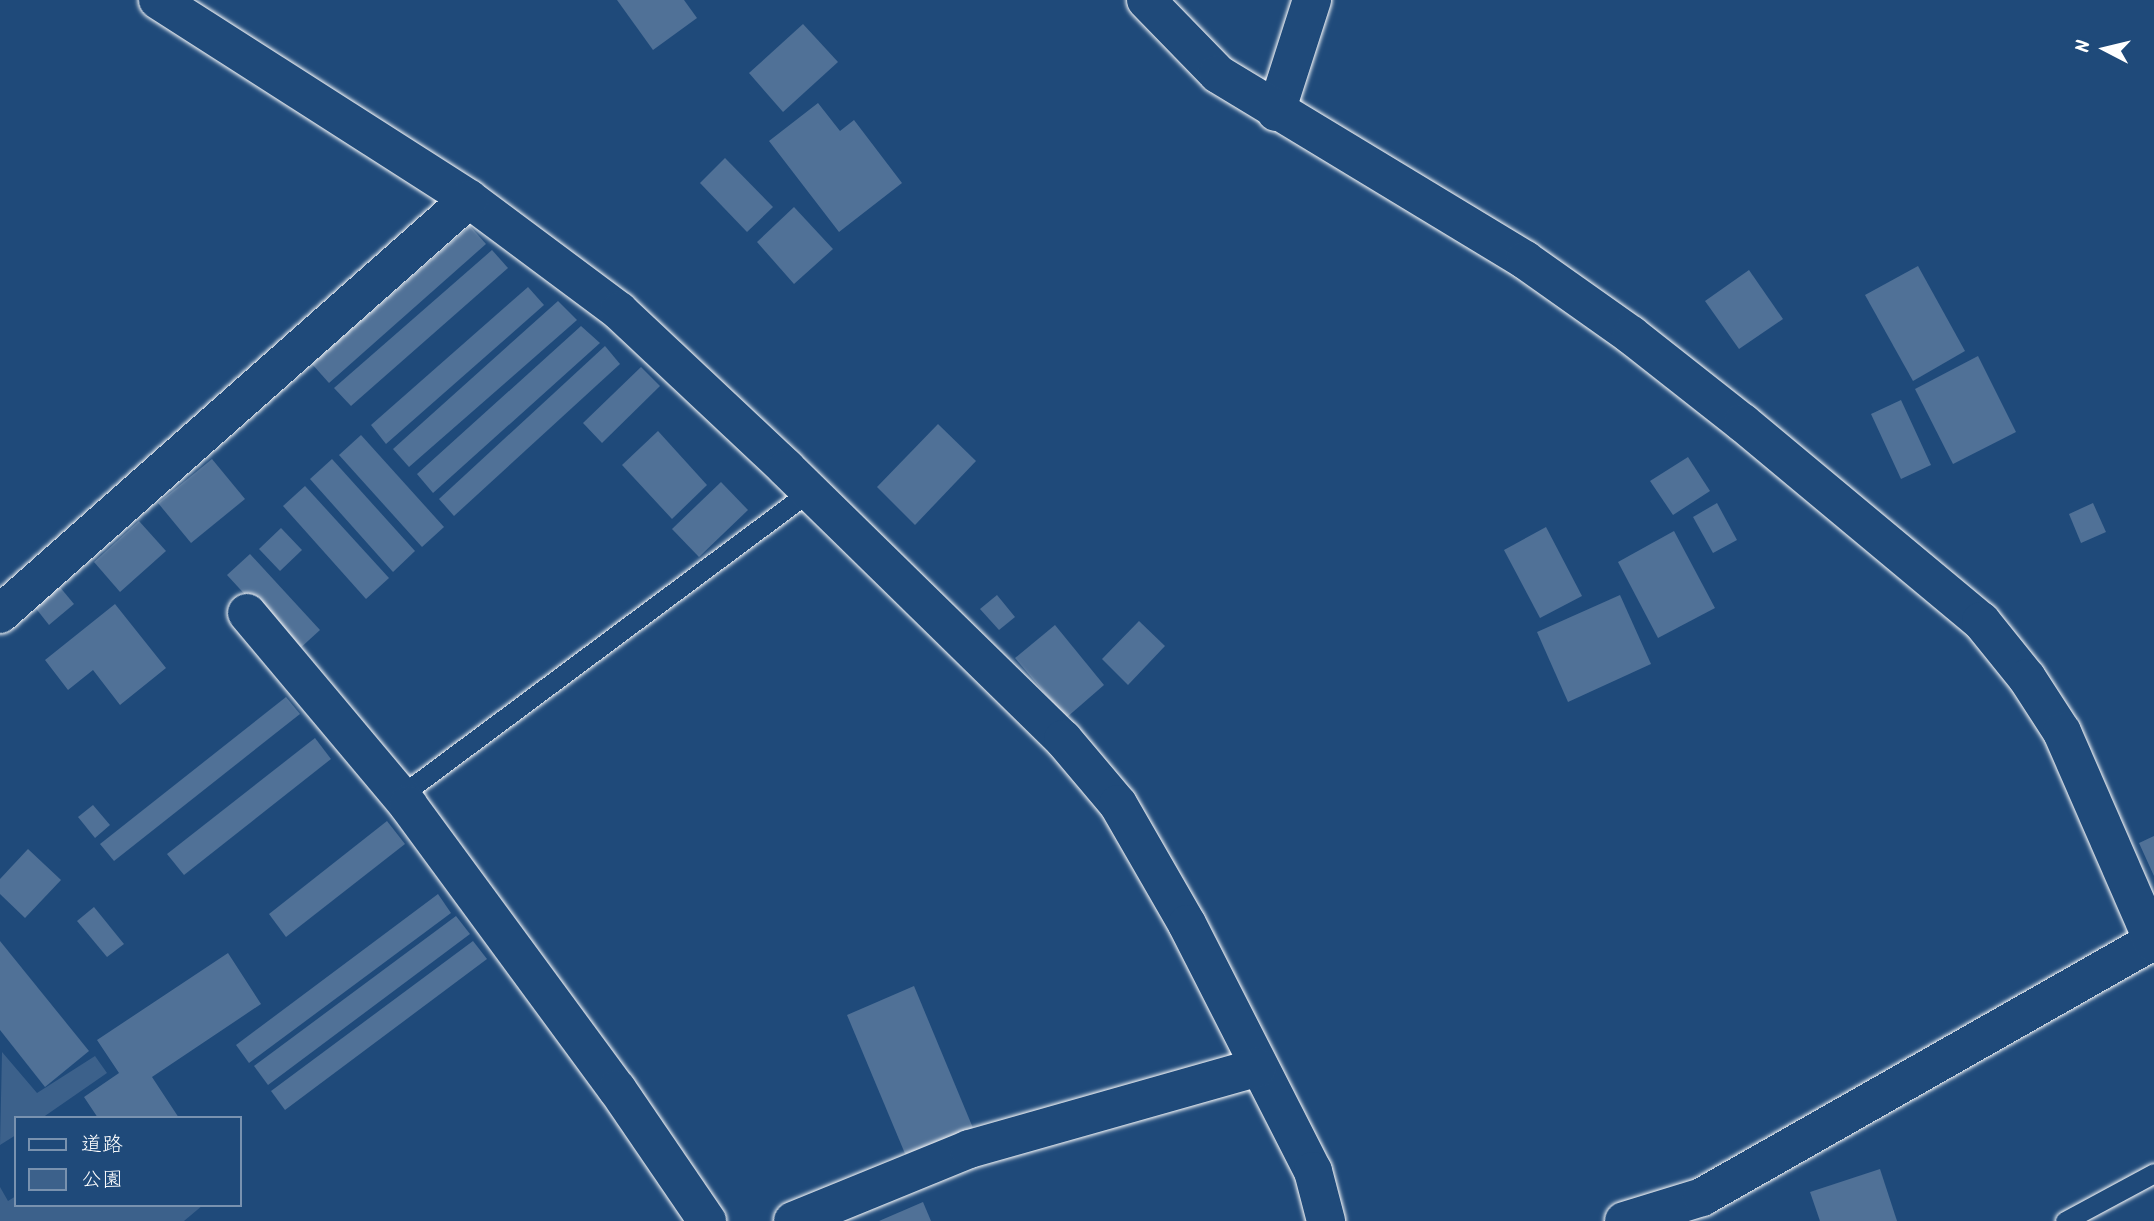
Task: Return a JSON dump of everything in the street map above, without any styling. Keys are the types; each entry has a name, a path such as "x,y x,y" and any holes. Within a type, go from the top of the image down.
{"street":[{"path":"158,0 469,199 619,311 810,491 1063,739 1118,804 1187,925 1313,1171 1326,1221"},
{"path":"1146,0 1218,74 1276,112 1525,260 1631,335 1742,423 1980,621 2027,678 2062,732 2153,942 1702,1197 1623,1221"},
{"path":"1276,112 1312,0"},
{"path":"0,614 469,199"},
{"path":"247,613 401,796 617,1089 707,1221"},
{"path":"793,1221 969,1149 1258,1068"}],"lane":[{"path":"401,796 810,491"},
{"path":"2065,1221 2154,1173"}],"green space":[{"path":"2,1052 37,1093 95,1056 107,1073 45,1116 14,1116 14,1136 0,1145"},
{"path":"0,1187 8,1201 14,1197 14,1207 201,1207 184,1221 0,1221"}],"building":[{"path":"617,0 684,0 697,18 653,50"},
{"path":"803,24 838,62 783,112 749,73"},
{"path":"818,103 840,131 854,120 902,183 839,232 769,141"},
{"path":"725,158 773,207 747,232 700,183"},
{"path":"794,207 833,249 794,284 757,242"},
{"path":"470,226 486,244 329,383 312,364"},
{"path":"492,250 508,268 351,406 334,388"},
{"path":"1918,266 1965,351 1913,381 1865,295"},
{"path":"1749,270 1783,319 1739,349 1705,301"},
{"path":"528,287 544,305 386,444 371,425"},
{"path":"558,301 577,320 409,467 393,449"},
{"path":"581,326 600,343 433,493 417,474"},
{"path":"605,346 620,364 454,516 439,499"},
{"path":"1978,356 2016,432 1953,464 1915,389"},
{"path":"641,367 660,386 602,443 583,423"},
{"path":"1901,400 1931,465 1901,479 1871,414"},
{"path":"938,424 976,461 915,525 877,487"},
{"path":"658,431 707,485 672,519 622,465"},
{"path":"361,435 444,527 422,547 339,455"},
{"path":"1688,457 1710,491 1673,515 1650,481"},
{"path":"212,459 245,499 191,543 158,503"},
{"path":"332,459 415,551 393,572 310,479"},
{"path":"721,482 748,510 699,557 672,529"},
{"path":"305,486 389,578 366,599 283,506"},
{"path":"1717,503 1737,540 1713,553 1693,517"},
{"path":"2093,503 2106,532 2081,543 2069,514"},
{"path":"139,521 166,551 120,592 94,562"},
{"path":"1546,527 1582,596 1540,618 1504,550"},
{"path":"281,528 302,550 280,571 259,549"},
{"path":"1674,531 1715,608 1658,638 1618,562"},
{"path":"250,554 320,630 297,651 227,575"},
{"path":"59,586 74,604 49,625 34,606"},
{"path":"997,595 1015,617 999,630 980,609"},
{"path":"1620,595 1651,664 1568,702 1537,632"},
{"path":"115,604 166,668 120,705 93,670 68,690 45,660"},
{"path":"1139,621 1165,646 1128,685 1102,659"},
{"path":"1055,625 1104,685 1066,718 1015,658"},
{"path":"286,697 300,714 114,861 100,844"},
{"path":"315,738 331,759 184,875 167,854"},
{"path":"93,805 110,825 95,838 78,817"},
{"path":"387,821 405,844 286,937 269,914"},
{"path":"2154,836 2154,876 2139,843"},
{"path":"28,849 61,880 25,918 0,894 0,879"},
{"path":"438,894 451,913 249,1063 236,1045"},
{"path":"94,907 124,944 107,957 77,921"},
{"path":"456,916 470,934 268,1085 254,1066"},
{"path":"0,941 89,1051 45,1087 0,1030"},
{"path":"473,941 487,959 285,1110 271,1091"},
{"path":"228,953 261,1004 152,1077 178,1116 97,1116 84,1097 119,1073 97,1040"},
{"path":"914,986 973,1128 906,1156 847,1015"},
{"path":"1880,1169 1897,1221 1820,1221 1810,1192"},
{"path":"923,1202 931,1221 879,1221"}]}
